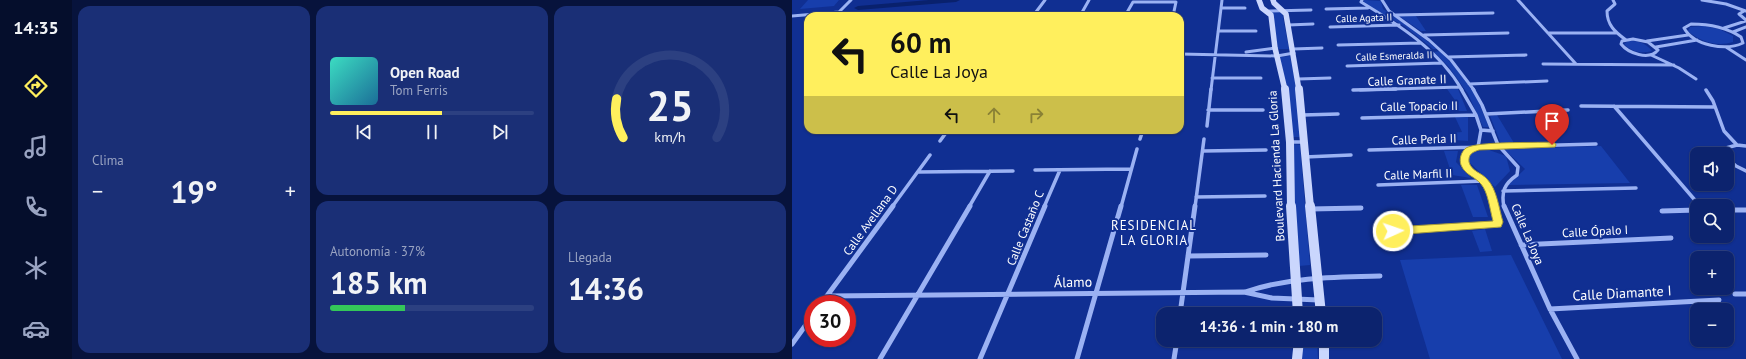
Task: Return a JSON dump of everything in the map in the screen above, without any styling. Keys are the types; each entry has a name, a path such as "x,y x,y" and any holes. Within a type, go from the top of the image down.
{"street":[{"path":"838,12 851,0"},
{"path":"1036,12 1045,0"},
{"path":"1082,12 1089,0"},
{"path":"1207,126 1222,0"},
{"path":"1259,0 1262,8 1269,11 1311,10"},
{"path":"1273,0 1276,6 1286,14 1294,51 1303,115 1316,278 1320,307"},
{"path":"1362,0 1361,2 1364,5 1381,13 1422,43 1442,63 1460,87 1476,115 1481,130 1478,147"},
{"path":"1382,0 1389,11 1423,35 1441,50 1470,84 1486,114 1498,147"},
{"path":"1518,0 1576,64"},
{"path":"1613,0 1615,4 1607,11 1608,23 1616,33 1626,40 1658,40 1688,35"},
{"path":"1702,0 1726,4 1745,11"},
{"path":"1127,12 1133,2 1175,2 1174,12"},
{"path":"1221,8 1245,8"},
{"path":"1326,9 1370,8"},
{"name":"Boulevard Hacienda La Gloria","path":"1269,11 1271,14 1275,48 1284,80 1290,142 1290,194 1298,307"},
{"path":"1745,11 1739,14 1746,20"},
{"path":"1396,15 1493,13"},
{"path":"792,16 804,15"},
{"path":"1723,28 1746,20"},
{"path":"1288,24 1313,24"},
{"path":"1741,45 1743,40 1733,32 1723,28 1706,24 1691,24 1684,28 1688,35 1698,40 1726,47 1746,60"},
{"name":"Calle Agata II","path":"1330,27 1399,25"},
{"path":"1733,32 1746,27"},
{"path":"1218,31 1256,30"},
{"path":"1423,35 1508,33"},
{"path":"1548,33 1616,33"},
{"path":"1626,40 1622,41 1621,44 1628,50 1639,54 1650,55 1674,65 1696,79"},
{"path":"1642,41 1656,47 1698,40"},
{"path":"1338,45 1422,43"},
{"path":"1726,47 1741,45 1746,48"},
{"path":"1650,55 1658,52 1656,47"},
{"path":"1234,54 1275,48"},
{"path":"1184,54 1277,56 1294,51 1322,48"},
{"path":"1431,51 1441,50"},
{"path":"1448,57 1526,55"},
{"name":"Calle Esmeralda II","path":"1347,66 1442,63"},
{"path":"1543,64 1674,65"},
{"path":"1212,78 1260,78"},
{"path":"1298,79 1330,78"},
{"path":"1470,84 1547,81"},
{"name":"Calle Granate II","path":"1353,90 1460,87"},
{"path":"1706,90 1724,131 1737,145"},
{"path":"1581,106 1714,107"},
{"path":"1614,106 1694,199"},
{"path":"1208,110 1263,110"},
{"path":"1486,114 1568,110"},
{"path":"1303,115 1338,114"},
{"name":"Calle Topacio II","path":"1362,118 1476,115"},
{"path":"1481,130 1493,131"},
{"path":"940,141 945,134"},
{"path":"1140,139 1142,134"},
{"path":"1181,307 1204,140"},
{"path":"1290,142 1304,142"},
{"name":"Calle Perla II","path":"1370,150 1596,144"},
{"path":"1730,147 1737,145 1746,146"},
{"name":"Calle La Joya","path":"1393,231 1498,225 1489,189 1484,181 1471,172 1465,162 1464,158 1469,150 1478,147"},
{"name":"Calle La Joya","path":"1498,147 1514,160 1518,167 1517,175 1507,182 1503,191 1505,209 1550,309 1577,359"},
{"path":"1077,359 1137,149"},
{"path":"1203,151 1266,150"},
{"name":"Calle Avellana D","path":"828,295 930,155"},
{"path":"1306,157 1351,155"},
{"path":"1734,164 1746,171"},
{"path":"1035,170 1131,169"},
{"name":"Calle Castaño C","path":"980,359 1009,294 1060,170"},
{"path":"880,359 990,171"},
{"path":"918,172 1013,171"},
{"name":"Calle Marfil II","path":"1378,185 1484,181"},
{"path":"1503,191 1636,188"},
{"path":"1196,197 1265,196"},
{"path":"1310,210 1361,208"},
{"path":"1662,211 1690,210"},
{"path":"1734,210 1746,210"},
{"name":"Calle Ópalo I","path":"1521,245 1671,238"},
{"path":"1188,256 1266,255"},
{"path":"1244,292 1266,284 1296,279 1380,276"},
{"name":"Álamo","path":"856,296 1244,292 1258,297 1319,300"},
{"path":"1735,294 1746,294"},
{"name":"Calle Diamante I","path":"1550,309 1719,300"},
{"path":"792,344 804,327"},
{"path":"1174,359 1176,347"},
{"path":"1297,359 1298,347"},
{"path":"1324,347 1324,359"}],"shaded area":[{"path":"808,0 839,0 834,6 800,9"},
{"path":"1364,0 1381,1 1383,9 1407,25 1437,49 1433,49 1404,26 1363,3"},
{"path":"1272,12 1282,12 1289,49 1278,49"},
{"path":"1399,16 1416,16 1426,31 1421,31"},
{"path":"1705,26 1719,29 1733,36 1733,42 1715,44 1704,41 1688,31 1690,27"},
{"path":"1628,41 1641,43 1652,51 1633,51 1624,44"},
{"path":"1440,51 1454,66 1475,94 1489,127 1483,127 1468,94 1448,66 1434,52"},
{"path":"1290,56 1295,79 1301,137 1292,137 1280,57"},
{"path":"1447,89 1458,89 1467,111 1450,111 1446,105 1457,103"},
{"path":"1497,115 1514,143 1501,144 1490,116"},
{"path":"1455,117 1468,117 1468,141 1453,140 1451,133 1462,132"},
{"path":"1293,144 1300,145 1310,265 1299,266 1294,197"},
{"path":"1601,146 1630,183 1508,185 1525,169 1504,149"},
{"path":"1489,150 1506,156 1510,171 1495,187 1468,161 1471,152"},
{"path":"1444,151 1458,151 1456,162 1471,178 1452,175"},
{"path":"1461,185 1477,185 1488,217 1473,217"},
{"path":"1485,229 1492,251 1480,252 1472,231"},
{"path":"1511,255 1562,359 1430,359 1400,260"},
{"path":"1301,347 1317,347 1318,359 1301,359"}],"waterway":[{"path":"858,8 956,0"}],"district":[{"name":"RESIDENCIAL LA GLORIA","path":"1154,232"}],"route":[{"path":"1393,231 1498,225 1487,184 1471,172 1465,162 1464,158 1469,150 1478,147 1552,145"}]}
